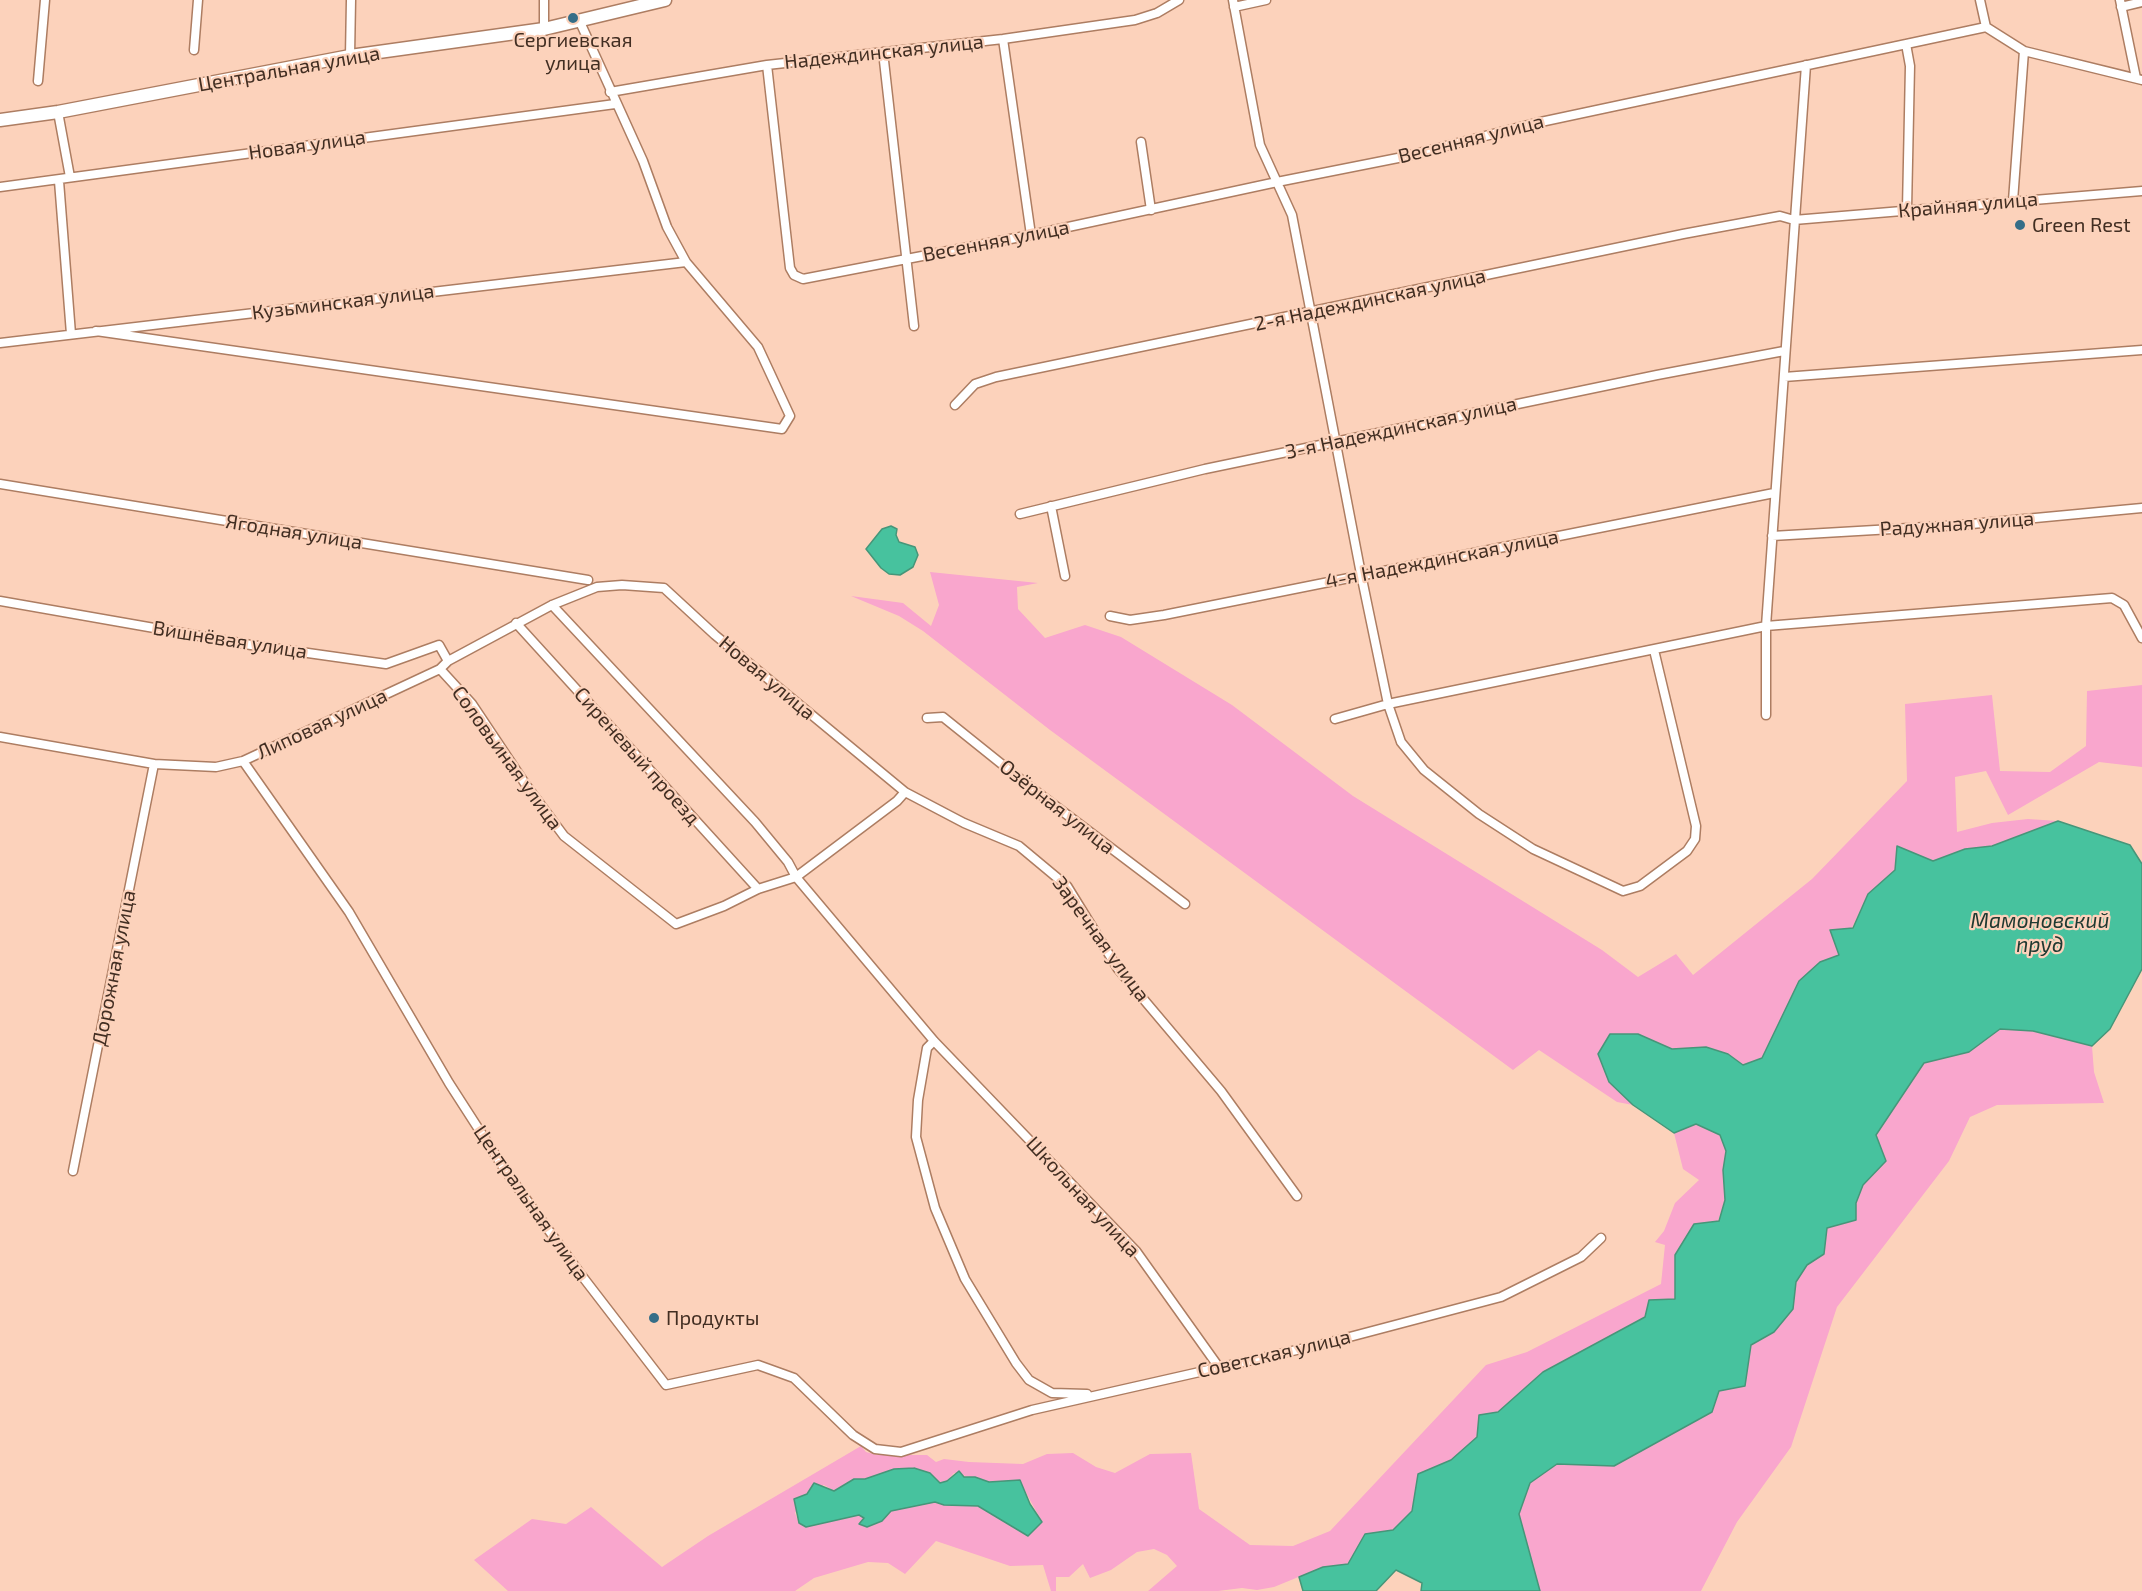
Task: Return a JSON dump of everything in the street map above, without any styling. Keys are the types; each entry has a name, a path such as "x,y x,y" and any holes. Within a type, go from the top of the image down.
{"street":[{"path":"38,81 45,0"},
{"path":"194,50 198,0"},
{"path":"350,56 351,0"},
{"path":"543,29 544,0"},
{"name":"Центральная улица","path":"0,120 350,56 543,29 665,0"},
{"name":"Надеждинская улица","path":"610,92 766,65 1003,39 1135,20 1157,14 1179,0"},
{"path":"1266,0 1233,3 1260,145 1292,215 1361,574 1388,704 1401,742 1424,770 1479,814 1533,849 1623,891 1640,886 1687,850 1695,839 1696,826 1654,650"},
{"path":"1980,0 1986,27 2024,51 2139,79 2120,3 2142,2"},
{"path":"96,332 782,429 790,416 758,347 686,262 668,227 643,161 615,104 580,22"},
{"name":"Весенняя улица","path":"766,65 790,268 794,275 803,279 1032,235 1403,157 1536,123 1986,27"},
{"path":"1003,39 1032,235"},
{"path":"1906,44 1910,66 1907,209"},
{"path":"2013,201 2024,51"},
{"path":"883,52 914,326"},
{"path":"1766,715 1766,626 1774,493 1806,65"},
{"name":"Новая улица","path":"0,187 59,181 70,177 615,104"},
{"path":"58,111 70,177"},
{"path":"1142,142 1151,210"},
{"path":"59,181 71,334"},
{"name":"Крайняя улица","path":"1794,220 2142,191"},
{"name":"2-я Надеждинская улица","path":"955,405 975,384 996,377 1683,234 1780,216 1794,220"},
{"name":"Кузьминская улица","path":"0,343 686,262"},
{"path":"1784,377 2142,350"},
{"name":"3-я Надеждинская улица","path":"1020,514 1336,441 1784,351"},
{"name":"Ягодная улица","path":"0,484 588,580"},
{"name":"4-я Надеждинская улица","path":"1110,616 1130,620 1164,615 1774,493"},
{"path":"1052,506 1065,576"},
{"name":"Радужная улица","path":"1772,536 1961,525 2142,508"},
{"name":"Новая улица","path":"622,585 664,588 715,635 905,792"},
{"name":"Липовая улица","path":"0,737 154,764 216,766 243,761 440,669 448,661 552,605 597,587 622,585"},
{"path":"1335,719 1388,704 1766,626 2112,598 2124,605 2142,638"},
{"name":"Вишнёвая улица","path":"0,601 251,645 386,664 439,645 448,661"},
{"name":"Школьная улица","path":"552,605 756,822 788,862 796,877 934,1041 1136,1251 1218,1366"},
{"name":"Сиреневый проезд","path":"516,623 758,889"},
{"name":"Соловьиная улица","path":"440,669 472,704 526,785 564,836 676,924 724,906 758,889 796,877 870,822 905,792"},
{"name":"Озёрная улица","path":"927,718 943,717 1029,786 1185,904"},
{"name":"Центральная улица","path":"243,761 349,912 449,1083 505,1170 579,1272 666,1385 758,1365 794,1378 853,1436 875,1449 900,1452 934,1443"},
{"name":"Дорожная улица","path":"73,1171 154,764"},
{"name":"Заречная улица","path":"905,792 964,823 1019,846 1067,886 1118,969 1221,1091 1297,1196"},
{"path":"934,1041 927,1048 918,1100 916,1137 935,1208 965,1279 1016,1363 1029,1380 1052,1393 1070,1395 1126,1390"},
{"name":"Советская улица","path":"934,1443 1032,1410 1323,1344 1501,1297 1581,1257 1601,1238"}],"shaded area":[{"path":"930,572 1038,583 1017,587 1018,609 1045,638 1085,625 1121,637 1232,705 1353,796 1602,950 1638,977 1676,954 1693,975 1812,879 1907,781 1905,704 1992,695 2000,771 2050,772 2086,746 2087,691 2142,685 2142,767 2099,762 2008,815 1986,771 1955,777 1957,832 1992,823 2028,819 2058,821 1992,846 1965,849 1933,861 1895,870 1868,894 1839,955 1820,962 1776,1029 1762,1058 1743,1065 1728,1054 1706,1047 1672,1049 1638,1034 1609,1082 1633,1105 1617,1102 1539,1050 1513,1070 1050,730 923,631 899,616 851,596 903,603 931,626 939,605"},
{"path":"2000,1029 2033,1031 2092,1046 2094,1072 2104,1103 1997,1105 1970,1117 1949,1161 1837,1307 1791,1447 1737,1522 1701,1591 1540,1591 1519,1514 1530,1483 1557,1464 1614,1466 1679,1429 1719,1391 1745,1385 1751,1345 1774,1332 1793,1309 1796,1282 1807,1265 1824,1254 1827,1227 1856,1220 1856,1203 1863,1185 1886,1161 1876,1135 1924,1063 1969,1052"},
{"path":"1696,1124 1720,1135 1726,1151 1723,1170 1725,1200 1718,1221 1694,1224 1675,1255 1675,1299 1583,1353 1543,1372 1498,1412 1479,1415 1477,1437 1451,1460 1418,1474 1413,1511 1393,1530 1365,1534 1348,1564 1323,1567 1274,1587 1257,1590 1242,1588 1218,1591 1148,1591 1177,1566 1167,1555 1154,1549 1137,1552 1111,1570 1090,1578 1083,1564 1069,1577 1056,1577 1056,1591 1051,1591 1043,1565 1010,1566 936,1541 905,1574 888,1563 868,1562 814,1578 795,1591 508,1591 474,1560 532,1519 566,1524 591,1507 662,1567 708,1536 861,1446 866,1452 877,1455 927,1455 936,1462 944,1459 1023,1464 1047,1454 1073,1453 1096,1467 1115,1473 1150,1454 1191,1453 1199,1509 1250,1545 1293,1546 1330,1531 1486,1365 1527,1352 1661,1284 1665,1245 1655,1242 1664,1231 1675,1203 1699,1180 1683,1169 1674,1133","holes":["914,1468 930,1473 940,1483 947,1481 954,1473 989,1482 1019,1480 1042,1522 1028,1535 978,1506 944,1505 935,1502 891,1511 882,1521 860,1515 806,1527 799,1523 795,1513 807,1494 824,1485 834,1491 854,1479 865,1479 894,1469"]}],"water":[{"path":"891,526 897,529 896,535 899,542 915,547 918,555 913,567 900,575 889,574 881,568 866,549 882,529"},
{"name":"Мамоновский пруд","path":"2058,821 2130,845 2142,864 2142,969 2110,1029 2092,1046 2033,1031 2000,1029 1969,1052 1924,1063 1876,1135 1886,1161 1863,1185 1856,1203 1856,1220 1827,1228 1824,1254 1807,1265 1796,1282 1793,1309 1774,1332 1751,1345 1745,1386 1719,1391 1712,1412 1614,1466 1557,1464 1530,1483 1519,1514 1540,1591 1421,1591 1422,1583 1396,1570 1376,1591 1303,1591 1299,1577 1323,1567 1348,1564 1365,1534 1393,1530 1412,1511 1418,1474 1451,1460 1477,1437 1479,1415 1498,1412 1543,1372 1645,1317 1649,1300 1675,1299 1675,1255 1694,1224 1719,1221 1725,1200 1723,1170 1726,1151 1720,1135 1696,1124 1674,1133 1633,1105 1609,1082 1598,1054 1610,1034 1638,1034 1672,1049 1706,1047 1728,1054 1743,1065 1762,1058 1799,981 1820,962 1839,955 1830,930 1853,928 1868,894 1895,870 1897,846 1933,861 1965,849 1992,846"},
{"path":"914,1468 930,1473 940,1483 947,1481 959,1471 964,1477 975,1477 989,1482 1020,1480 1030,1504 1042,1522 1028,1536 978,1506 944,1505 935,1502 891,1511 882,1521 867,1527 859,1524 864,1518 859,1515 806,1527 799,1523 794,1499 807,1494 814,1483 834,1491 854,1479 865,1479 894,1469"}],"place":[{"name":"Сергиевская улица","path":"573,18"},
{"name":"Green Rest","path":"2020,225"},
{"name":"Продукты","path":"654,1318"}]}
